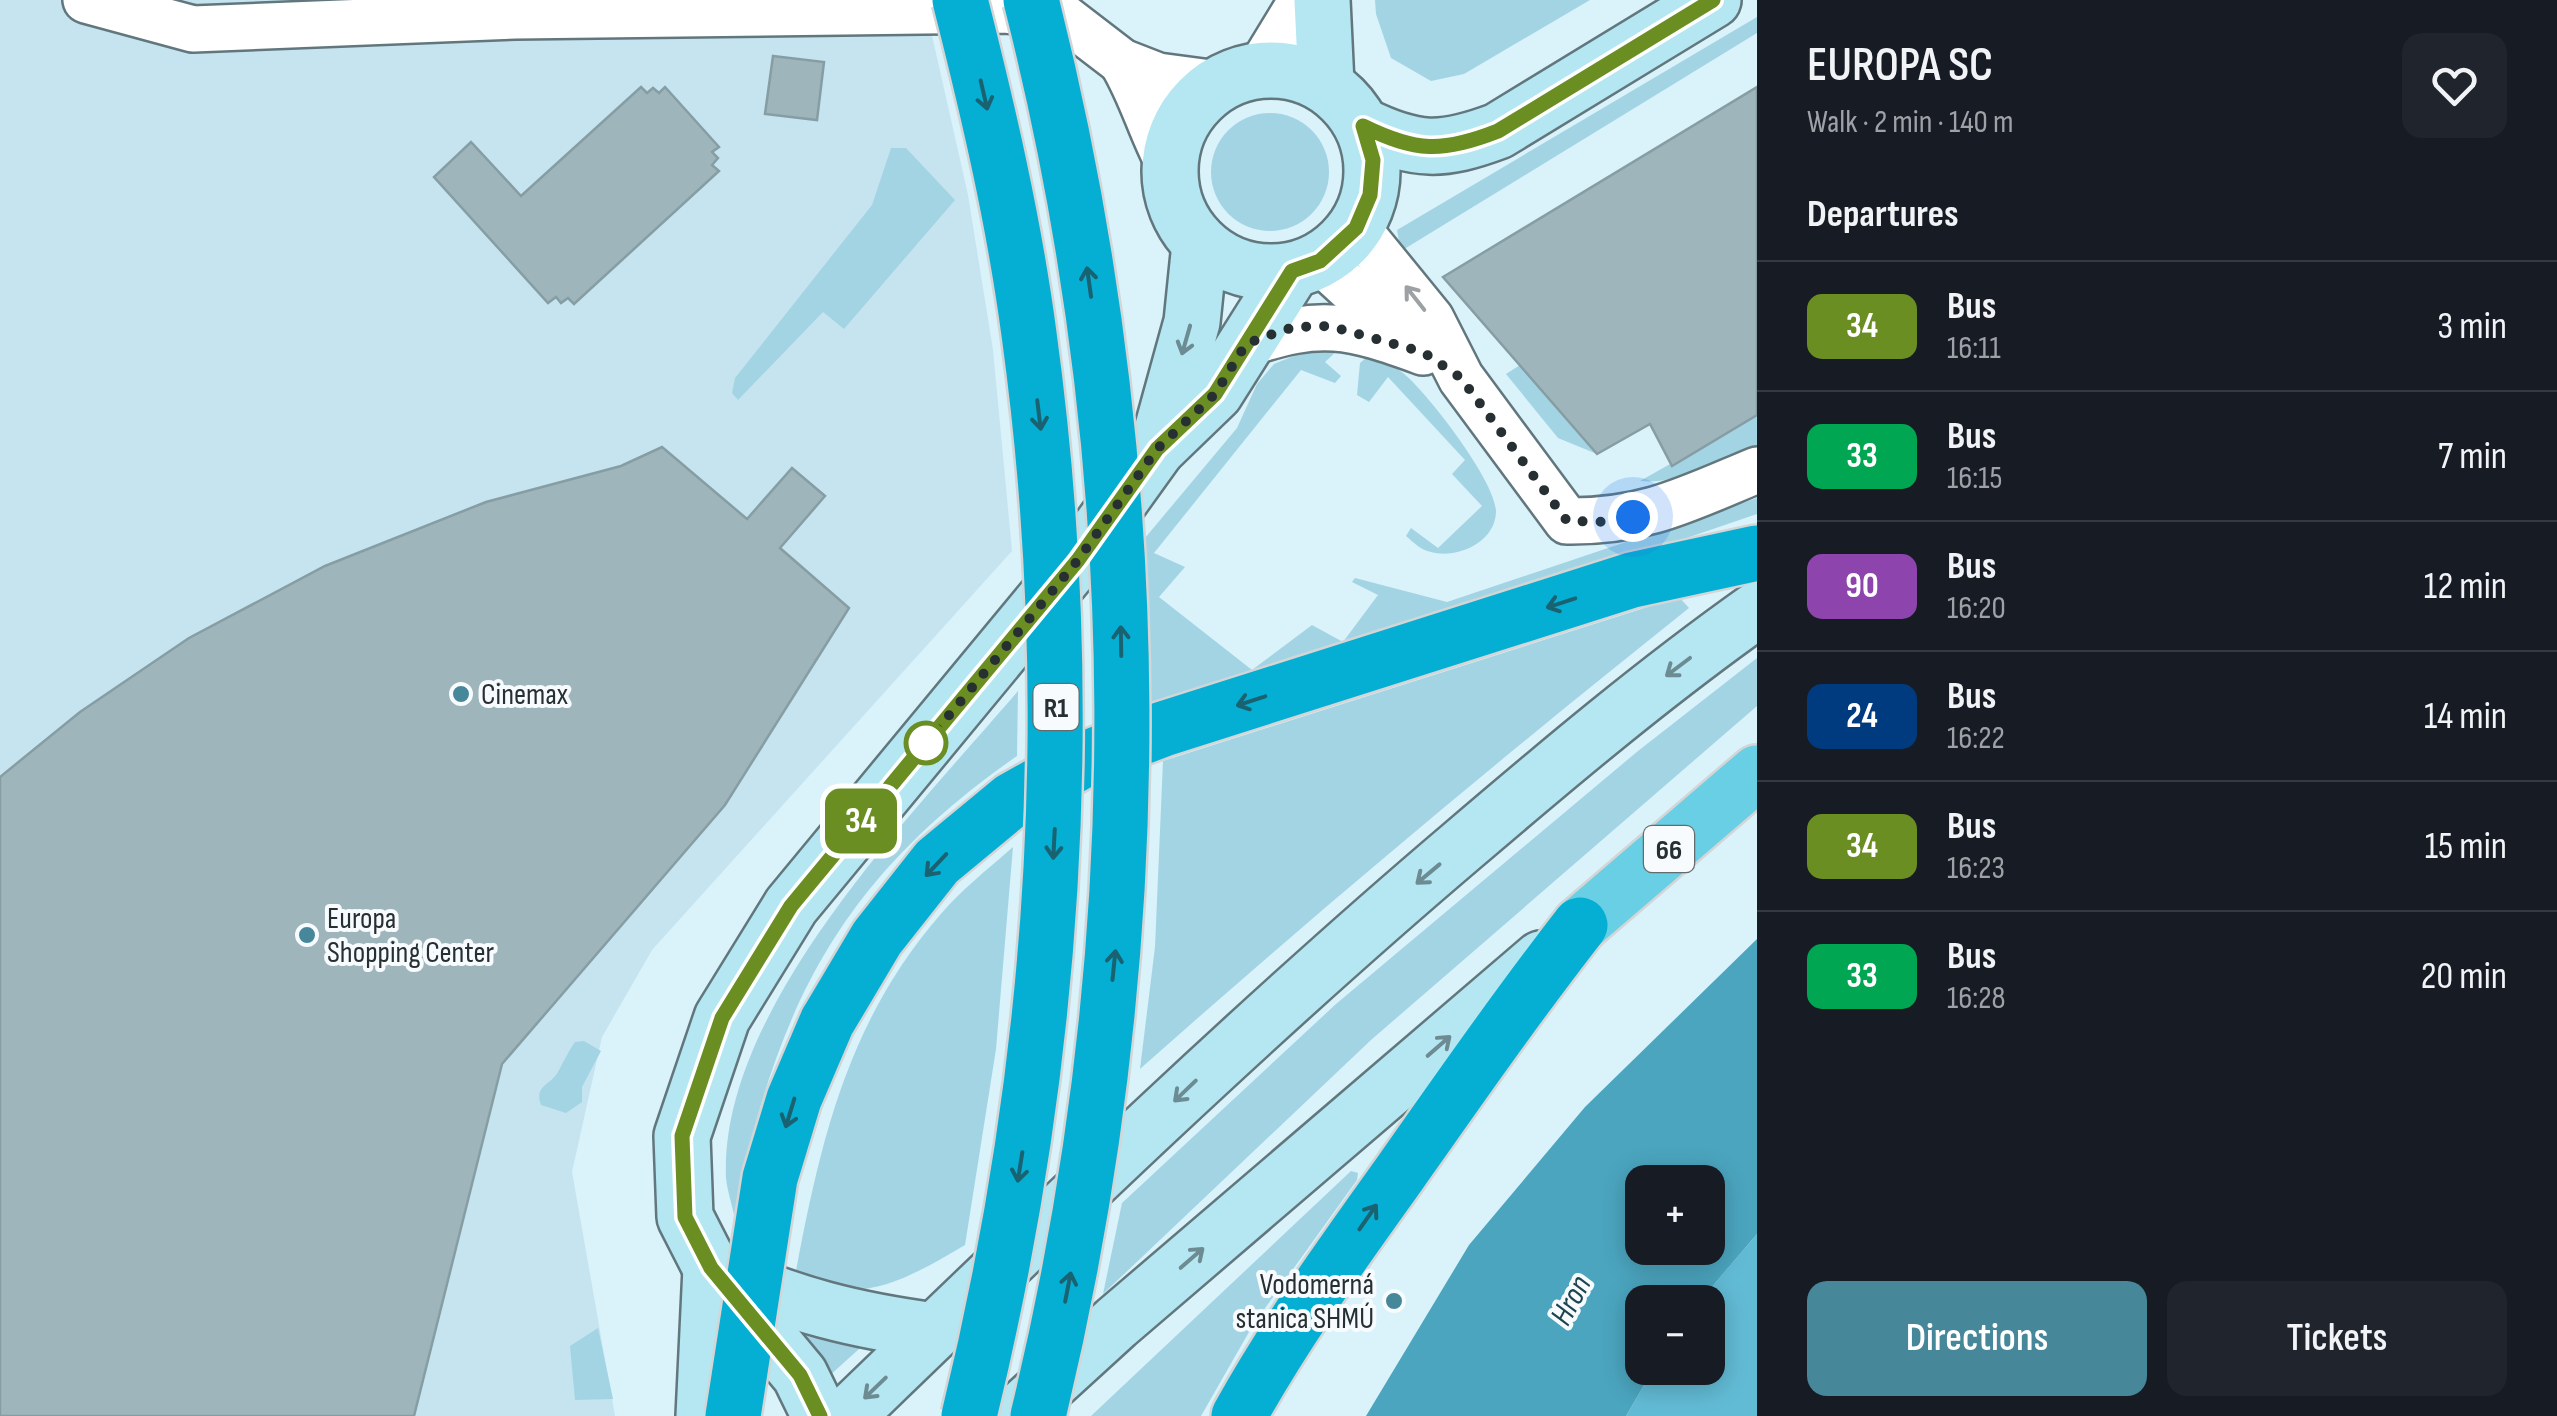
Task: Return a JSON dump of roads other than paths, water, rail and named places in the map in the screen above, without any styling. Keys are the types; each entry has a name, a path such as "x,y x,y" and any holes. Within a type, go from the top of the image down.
{"highway":[{"name":"R1","path":"960,0 1009,211 1029,332 1044,458 1056,700 1048,954 1034,1078 994,1316 970,1416"},
{"name":"R1","path":"1031,0 1077,199 1111,446 1120,574 1123,806 1116,952 1102,1083 1084,1206 1038,1416"},
{"path":"733,1416 770,1178 794,1099 827,1022 877,938 937,862 1012,800 1085,758 1163,729 1632,580 1757,553"},
{"path":"1239,1416 1272,1355 1326,1277 1494,1036 1580,925"}],"main road":[{"name":"66","path":"1580,925 1757,773"}],"street":[{"path":"86,0 193,29 533,16 1005,10 1062,16 1122,62 1158,76 1239,77 1292,71 1326,84 1363,126 1399,144 1428,147 1465,144 1498,131 1713,0"},
{"path":"1302,0 1239,77 1194,105 1177,133 1169,164 1172,194 1182,221 1200,244 1227,263 1258,272 1323,253 1431,319 1461,378 1567,521 1611,522 1656,513 1757,470"},
{"path":"1322,0 1326,84"},
{"path":"1122,62 1141,94 1152,134 1169,164"},
{"path":"820,1416 800,1375 711,1268 685,1217 682,1136 722,1018 791,906 1078,560 1157,449 1215,394 1246,344 1370,195 1373,160 1363,126"},
{"path":"1157,449 1192,322 1200,244"},
{"path":"1323,253 1382,322 1461,378"},
{"path":"1246,344 1294,327 1329,326 1423,352"},
{"path":"846,1416 1211,1067 1350,941 1676,667 1757,610"},
{"path":"1015,1416 1116,1323 1580,925"},
{"path":"711,1268 784,1301 858,1320 935,1331"},
{"path":"704,1416 711,1268"}],"water":[{"name":"Hron","path":"1757,939 1757,1234 1714,1285 1625,1285 1625,1385 1644,1385 1626,1416 1366,1416 1469,1245 1585,1107"}],"place":[{"name":"Cinemax","path":"461,694"},
{"name":"Europa Shopping Center","path":"307,935"},
{"name":"Vodomerná stanica SHMÚ","path":"1394,1301"}]}
